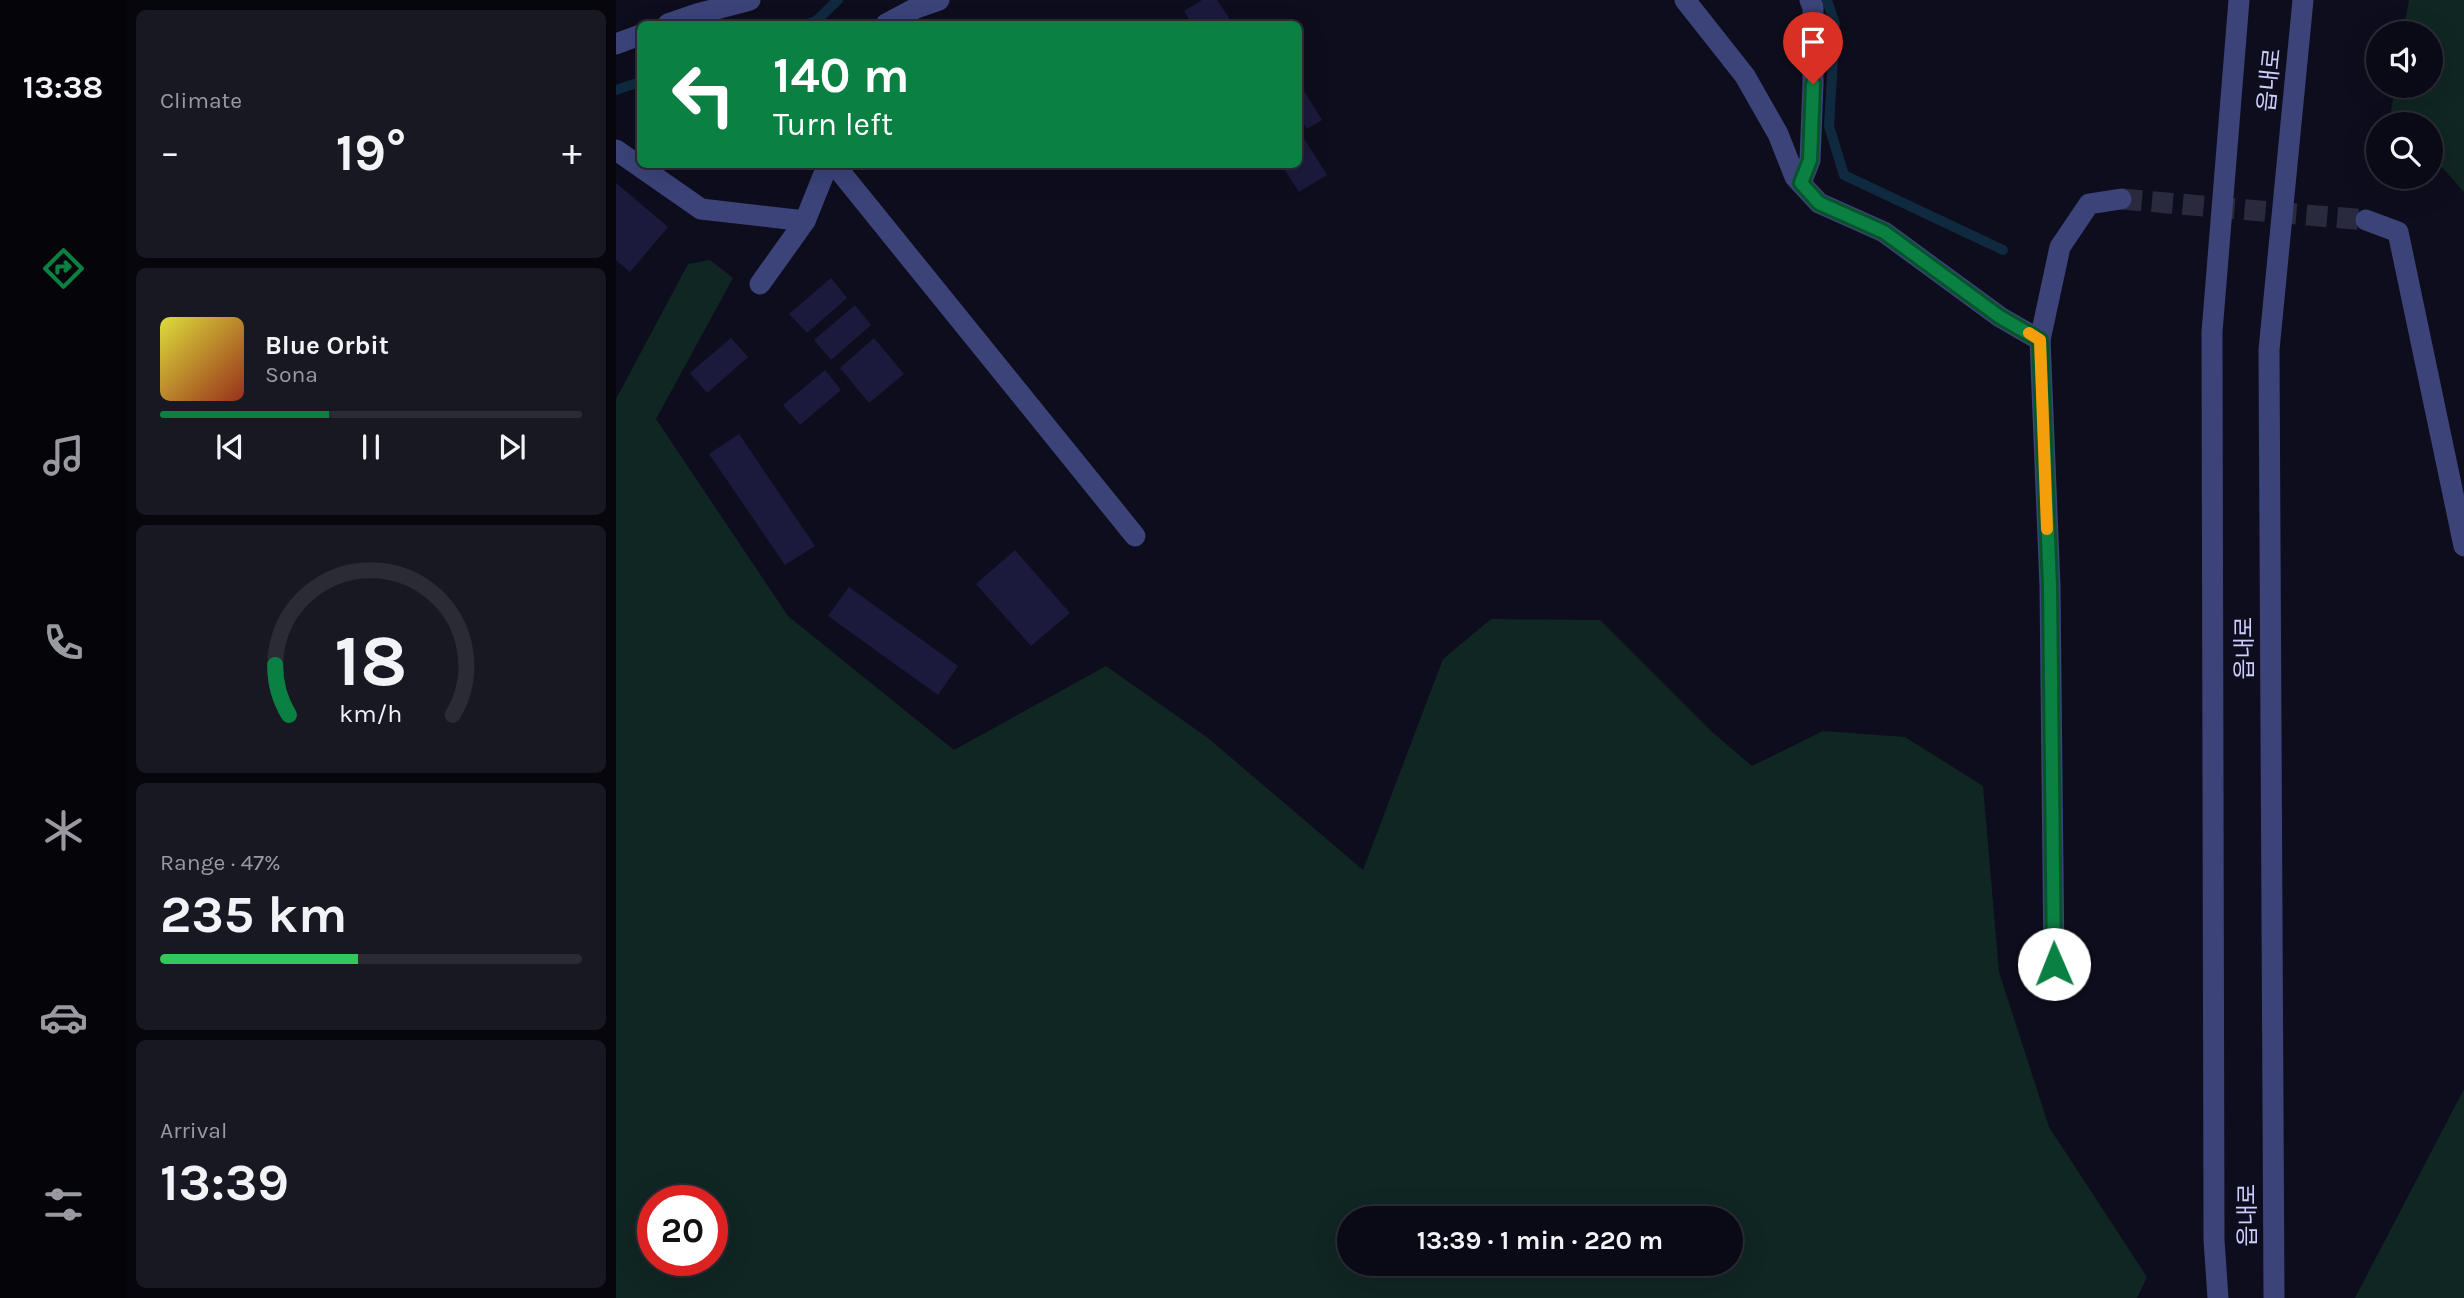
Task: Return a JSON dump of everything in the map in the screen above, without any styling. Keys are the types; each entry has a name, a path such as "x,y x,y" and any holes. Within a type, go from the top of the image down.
{"street":[{"path":"676,21 750,0"},
{"path":"892,21 939,0"},
{"path":"1685,0 1745,76 1778,134 1795,177 1819,203 1884,232 2000,317 2040,340"},
{"path":"1801,183 1810,160 1813,84 1813,7 1810,0"},
{"name":"읍내로","path":"2218,1298 2214,1240 2212,332 2239,0"},
{"name":"읍내로","path":"2274,1298 2269,351 2303,0"},
{"path":"616,44 637,36"},
{"path":"616,149 637,164"},
{"path":"643,168 701,209 805,221"},
{"path":"760,284 805,221 826,168"},
{"path":"837,168 1135,536"},
{"path":"2054,964 2050,586 2040,340 2060,247 2089,204 2120,199"},
{"path":"2366,220 2398,232 2464,546"}],"green space":[{"path":"2409,0 2464,0 2464,192 2443,168 2443,112 2391,111 2393,98 2443,98 2443,21 2405,21"},
{"path":"710,260 733,278 656,419 788,616 954,750 1106,666 1208,738 1363,870 1443,659 1491,619 1600,620 1711,731 1752,766 1823,731 1905,737 1983,786 1999,972 2049,1127 2147,1277 2137,1298 616,1298 616,399 688,264"},
{"path":"2464,1089 2464,1298 2355,1298"}],"building":[{"path":"1202,0 1217,0 1231,21 1190,21 1184,11"},
{"path":"1302,88 1322,120 1307,129 1302,121"},
{"path":"1302,135 1327,175 1299,192 1284,168 1302,168"},
{"path":"616,183 668,227 630,272 616,260"},
{"path":"831,278 847,298 807,333 789,314"},
{"path":"855,305 871,325 831,360 814,340"},
{"path":"731,338 748,357 707,393 690,373"},
{"path":"874,338 904,374 869,403 840,368"},
{"path":"825,370 841,390 800,425 783,405"},
{"path":"739,434 815,546 785,565 709,454"},
{"path":"1015,550 1070,613 1031,646 976,584"},
{"path":"849,587 958,666 938,695 828,616"}],"waterway":[{"path":"816,21 838,0"},
{"path":"1827,0 1835,24 1829,126 1844,175 2003,250"},
{"path":"616,90 637,83"}],"tunnel":[{"path":"2121,199 2366,220"}],"slow traffic":[{"path":"2029,333 2040,340 2047,529"}],"route":[{"path":"1813,84 1810,160 1801,183 1819,203 1884,232 2000,317 2040,340 2050,586 2054,964"}]}
